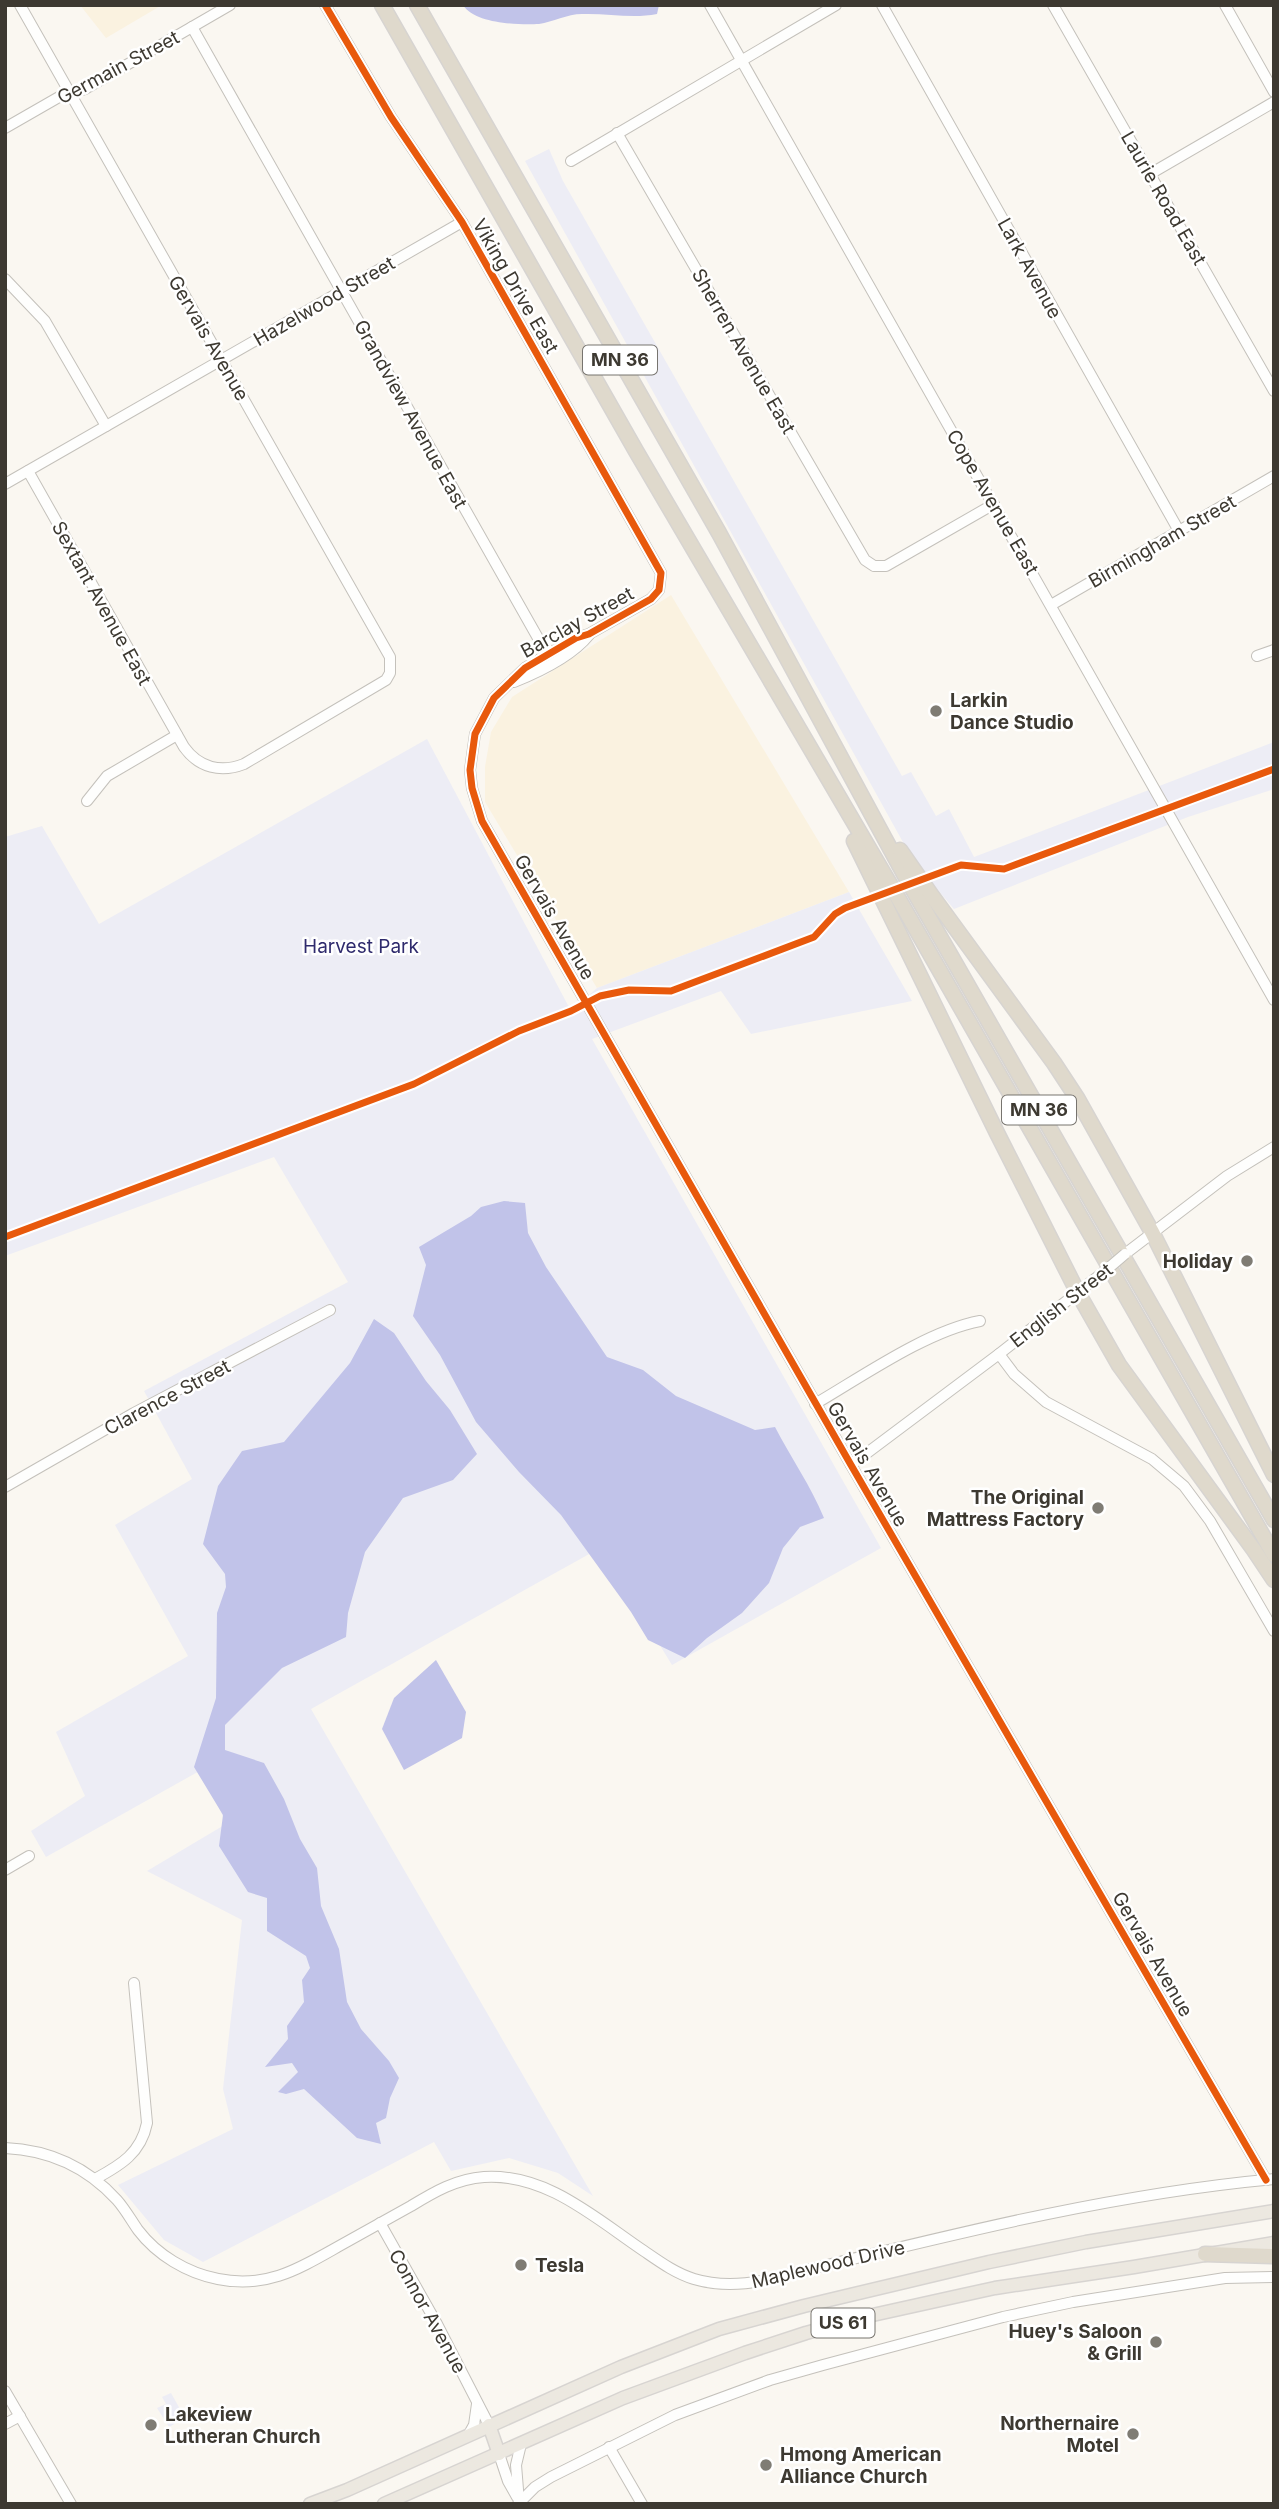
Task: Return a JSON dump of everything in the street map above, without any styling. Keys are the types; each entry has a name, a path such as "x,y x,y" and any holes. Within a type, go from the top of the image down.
{"highway":[{"name":"MN 36","path":"382,5 643,463 1274,1555"},
{"name":"MN 36","path":"417,5 712,522 911,886 1274,1520"},
{"path":"818,718 925,887 1054,1063 1096,1130 1152,1231 1274,1475"},
{"path":"829,782 860,855 1078,1293 1132,1385 1274,1580"},
{"path":"1205,2254 1274,2256"}],"main road":[{"name":"US 61","path":"310,2504 347,2490 621,2367 719,2329 989,2262 1086,2242 1274,2210"},
{"name":"US 61","path":"384,2504 624,2398 745,2353 856,2319 995,2288 1274,2243"},
{"name":"Connor Avenue","path":"489,2426 499,2454"}],"street":[{"name":"Gervais Avenue","path":"20,5 390,657 390,673 379,687 234,768 223,769 202,764 188,753 177,735"},
{"name":"Germain Street","path":"5,128 70,92 85,89 230,5"},
{"name":"Viking Drive East","path":"326,5 391,117 461,222 661,573 659,590"},
{"name":"Cope Avenue East","path":"710,5 1274,1000"},
{"path":"571,161 836,5"},
{"name":"Lark Avenue","path":"882,5 1179,531"},
{"name":"Laurie Road East","path":"1054,5 1274,391"},
{"path":"1224,5 1274,92"},
{"name":"Grandview Avenue East","path":"192,27 547,654"},
{"path":"1150,174 1274,102"},
{"name":"Sherren Avenue East","path":"617,133 865,560 874,566 886,566 993,504"},
{"name":"Hazelwood Street","path":"5,484 461,222"},
{"path":"5,279 45,321 106,426"},
{"name":"Sextant Avenue East","path":"28,471 177,735"},
{"name":"Birmingham Street","path":"1051,606 1274,476"},
{"name":"Barclay Street","path":"472,754 475,734 494,698 525,668 651,599 659,590"},
{"name":"Barclay Street","path":"511,683 581,645 589,634"},
{"path":"1257,656 1274,650"},
{"path":"87,801 107,776 177,735"},
{"name":"Gervais Avenue","path":"472,754 472,788 482,821 815,1404 1270,2179"},
{"name":"English Street","path":"851,1465 1078,1293 1152,1231 1227,1176 1274,1147"},
{"name":"Clarence Street","path":"5,1487 134,1413 330,1310"},
{"path":"815,1404 912,1348 963,1324 980,1321"},
{"path":"999,1354 1014,1374 1046,1402 1152,1459 1184,1486 1210,1521 1274,1631"},
{"path":"5,1870 29,1856"},
{"path":"95,2179 122,2164 132,2155 147,2123 134,1983"},
{"name":"Maplewood Drive","path":"5,2148 34,2151 60,2158 95,2179 118,2202 139,2232 165,2256 197,2273 225,2280 261,2281 293,2272 445,2186 483,2177 520,2180 554,2192 677,2272 708,2282 744,2284 1156,2192 1270,2179"},
{"name":"Connor Avenue","path":"380,2223 437,2323 489,2426"},
{"path":"519,2503 535,2487 551,2477 609,2447 675,2415 770,2380 1003,2317 1138,2291 1225,2278 1274,2277"},
{"path":"5,2391 71,2504"},
{"path":"469,2434 477,2415 477,2400"},
{"path":"5,2424 20,2416"},
{"path":"519,2503 516,2465 521,2444"},
{"path":"609,2447 642,2504"},
{"path":"499,2454 519,2503"}],"shaded area":[{"path":"80,5 162,5 106,38"},
{"path":"671,595 849,892 597,988 485,802 485,767 491,732 512,697"}],"green space":[{"path":"549,149 563,181 902,776 911,772 936,816 949,809 974,857 1274,742 1274,789 1188,817 954,909 914,862 525,161"},
{"name":"Harvest Park","path":"427,739 571,1011 597,988 849,892 912,1001 751,1034 721,991 592,1039 881,1548 672,1665 600,1548 311,1709 593,2196 558,2173 509,2158 451,2171 434,2142 203,2262 164,2240 118,2185 233,2129 223,2089 242,1920 147,1871 226,1824 203,1769 46,1857 31,1831 85,1796 56,1732 188,1656 115,1525 192,1479 144,1391 348,1282 274,1157 5,1256 5,837 42,826 99,924"},
{"path":"171,2393 185,2418 169,2427 157,2408 166,2404 162,2397"}],"water":[{"path":"463,5 659,5 657,14 576,14 530,24 487,20"},
{"path":"504,1201 525,1203 528,1233 546,1267 607,1357 643,1370 676,1396 755,1430 775,1427 824,1518 800,1527 783,1548 769,1583 742,1613 685,1658 648,1640 561,1515 476,1422 440,1355 413,1316 426,1265 419,1247 471,1216 481,1207"},
{"path":"374,1319 394,1333 426,1381 450,1410 477,1454 453,1480 403,1498 365,1552 348,1613 346,1637 282,1668 225,1725 225,1750 264,1763 284,1799 300,1839 317,1868 321,1906 339,1949 347,2002 361,2029 389,2061 399,2078 390,2098 386,2118 376,2123 381,2144 357,2138 304,2089 286,2094 278,2092 298,2072 292,2063 265,2067 288,2039 287,2026 304,2002 302,1980 310,1968 306,1956 267,1931 267,1898 248,1892 219,1846 223,1815 194,1767 216,1698 217,1613 226,1587 225,1574 203,1544 218,1486 242,1451 284,1442 350,1363"},
{"path":"436,1660 466,1712 462,1738 404,1770 382,1729 394,1698"}],"cycle path":[{"path":"325,5 391,117 462,222 661,573 659,590 651,599 525,668 494,698 475,734 470,770 472,788 482,821 851,1465 1266,2180"},
{"path":"5,1237 414,1084 519,1031 571,1011 600,996 629,990 671,991 814,937 835,914 845,908 961,865 1004,869 1274,769"}],"place":[{"name":"Larkin Dance Studio","path":"936,711"},
{"name":"Holiday","path":"1247,1261"},
{"name":"The Original Mattress Factory","path":"1098,1508"},
{"name":"Tesla","path":"521,2265"},
{"name":"Huey's Saloon & Grill","path":"1156,2342"},
{"name":"Lakeview Lutheran Church","path":"151,2425"},
{"name":"Northernaire Motel","path":"1133,2434"},
{"name":"Hmong American Alliance Church","path":"766,2465"}]}
